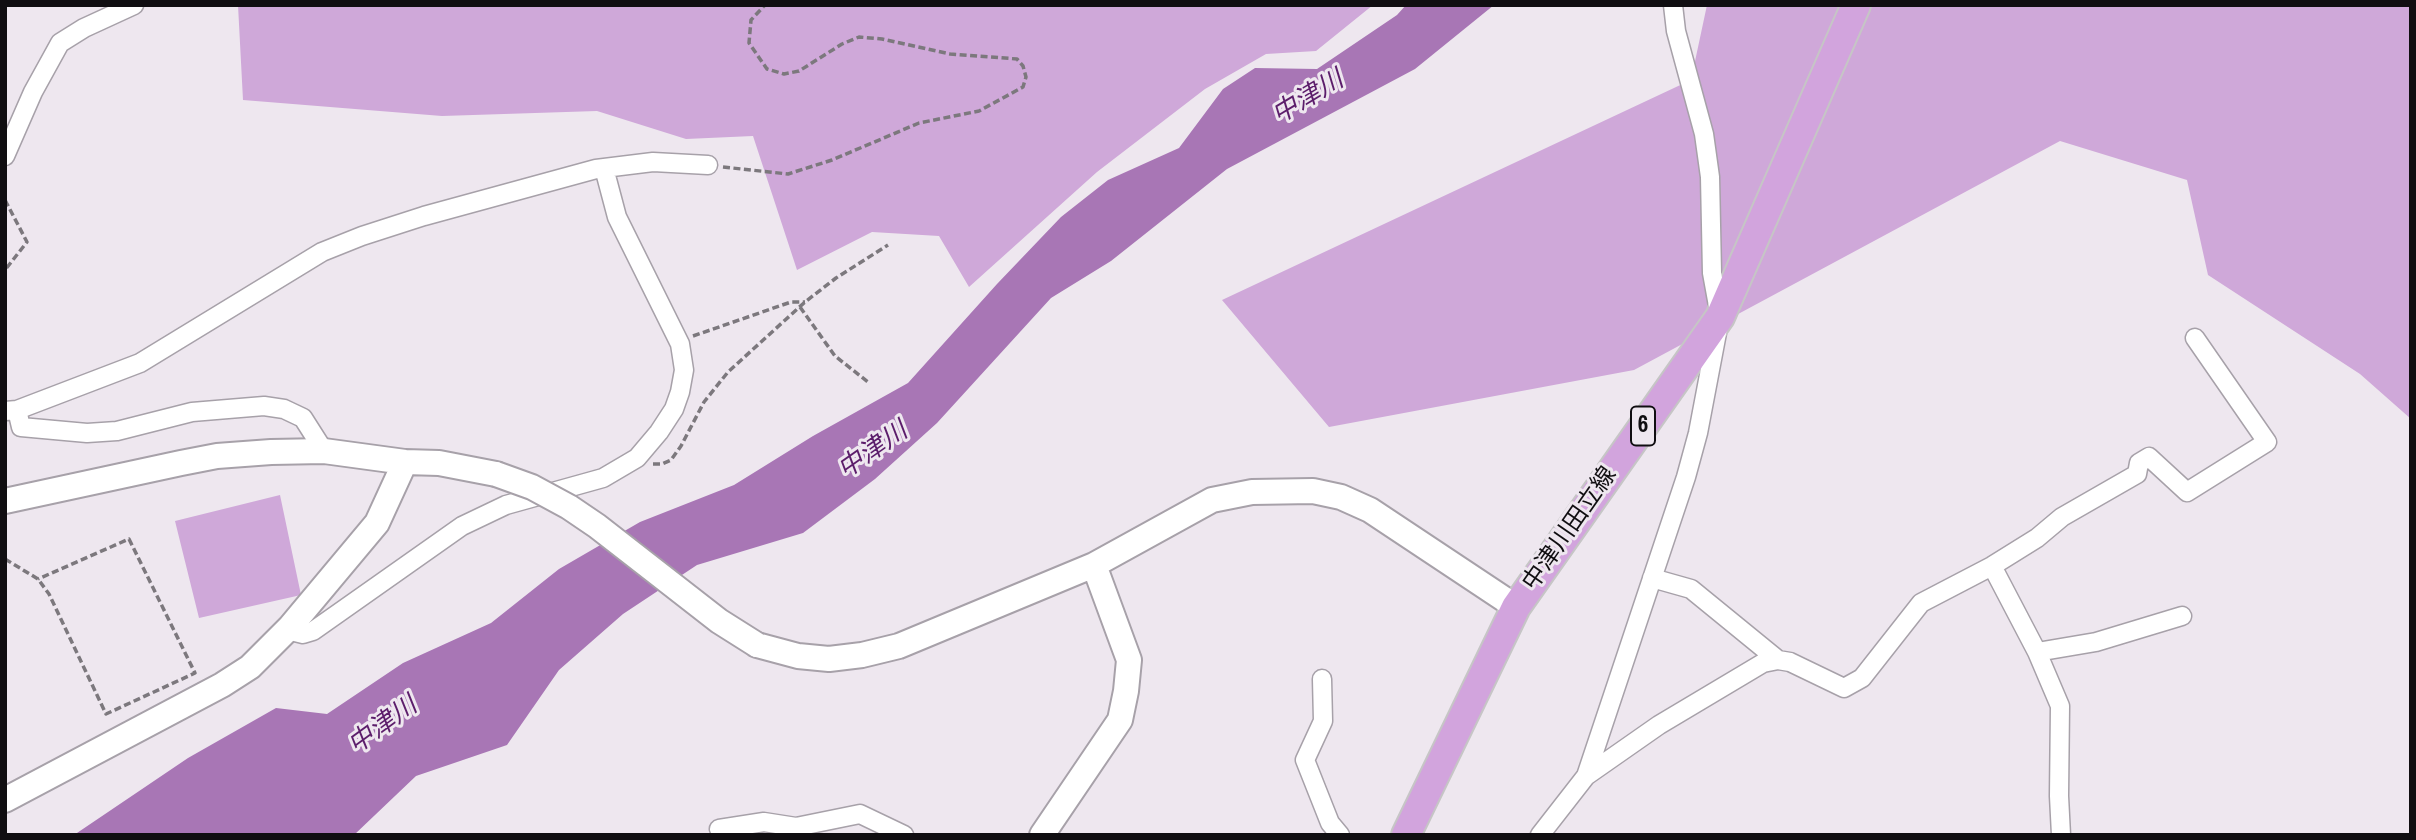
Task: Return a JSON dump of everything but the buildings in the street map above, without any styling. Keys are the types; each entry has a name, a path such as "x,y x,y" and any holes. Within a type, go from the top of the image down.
{"main road":[{"name":"中津川田立線","path":"1406,835 1516,607 1720,317 1856,5"}],"street":[{"path":"5,156 33,92 60,43 84,28 134,5"},
{"path":"1586,776 1686,477 1698,433 1720,317 1712,273 1710,177 1704,134 1676,31 1673,5"},
{"path":"324,451 303,418 264,406 192,412 117,431 87,433 21,427 11,410 140,363 322,252 352,240 424,216 604,168 653,162 708,165"},
{"path":"290,627 303,634 313,631 462,526 506,505 603,478 640,455 659,432 674,409 684,370 677,339 617,217 604,168"},
{"path":"1540,835 1586,776 1659,725 1763,663 1778,660 1790,662 1844,688 1863,678 1921,604 1992,566 2037,538 2062,517 2137,474 2139,463 2149,457 2187,492 2267,442 2195,338"},
{"path":"5,501 218,456 281,451 324,451 439,464 496,474 532,487 569,507 719,621 757,645 798,656 829,659 899,646 1094,565 1212,500 1252,492 1312,491 1340,496 1370,510 1516,607"},
{"path":"5,800 231,680 250,667 290,627 377,523 405,462"},
{"path":"1042,835 1120,720 1126,691 1129,660 1094,565"},
{"path":"1992,566 2060,706 2061,835"},
{"path":"1652,578 1691,589 1778,660"},
{"path":"2036,652 2096,642 2182,616"},
{"path":"1322,679 1323,721 1306,760 1330,823 1340,835"},
{"path":"719,829 764,822 796,827 860,814 904,835"}],"path":[{"path":"708,165 788,174 832,160 919,123 979,111 1023,87 1026,78 1023,66 1017,59 950,54 882,39 859,37 842,44 799,71 784,74 767,69 749,43 751,20 765,5"},
{"path":"5,200 27,242 5,270"},
{"path":"640,455 654,465 671,460 715,386 805,302 847,270 888,245"},
{"path":"677,339 697,335 791,302 805,302"},
{"path":"800,307 835,356 868,382"},
{"path":"5,559 38,579 49,594 106,714 195,673 130,539 38,579"}],"shaded area":[{"path":"238,5 1373,5 1316,51 1266,54 1205,89 1097,172 969,287 939,236 872,232 797,270 753,136 686,139 597,111 442,116 243,100"},
{"path":"1707,5 2411,5 2411,419 2360,374 2208,275 2187,180 2060,141 1634,370 1329,427 1222,300 1691,80"},
{"path":"280,495 301,595 199,618 175,521"}],"water":[{"name":"中津川","path":"1406,5 1494,5 1415,69 1227,169 1111,261 1051,298 937,423 875,479 803,533 697,565 623,614 559,670 507,745 416,776 354,835 74,835 188,758 276,708 327,714 403,663 491,623 559,569 640,522 734,485 813,436 908,383 1061,217 1108,180 1179,148 1223,89 1255,68 1317,69 1397,15"}]}
